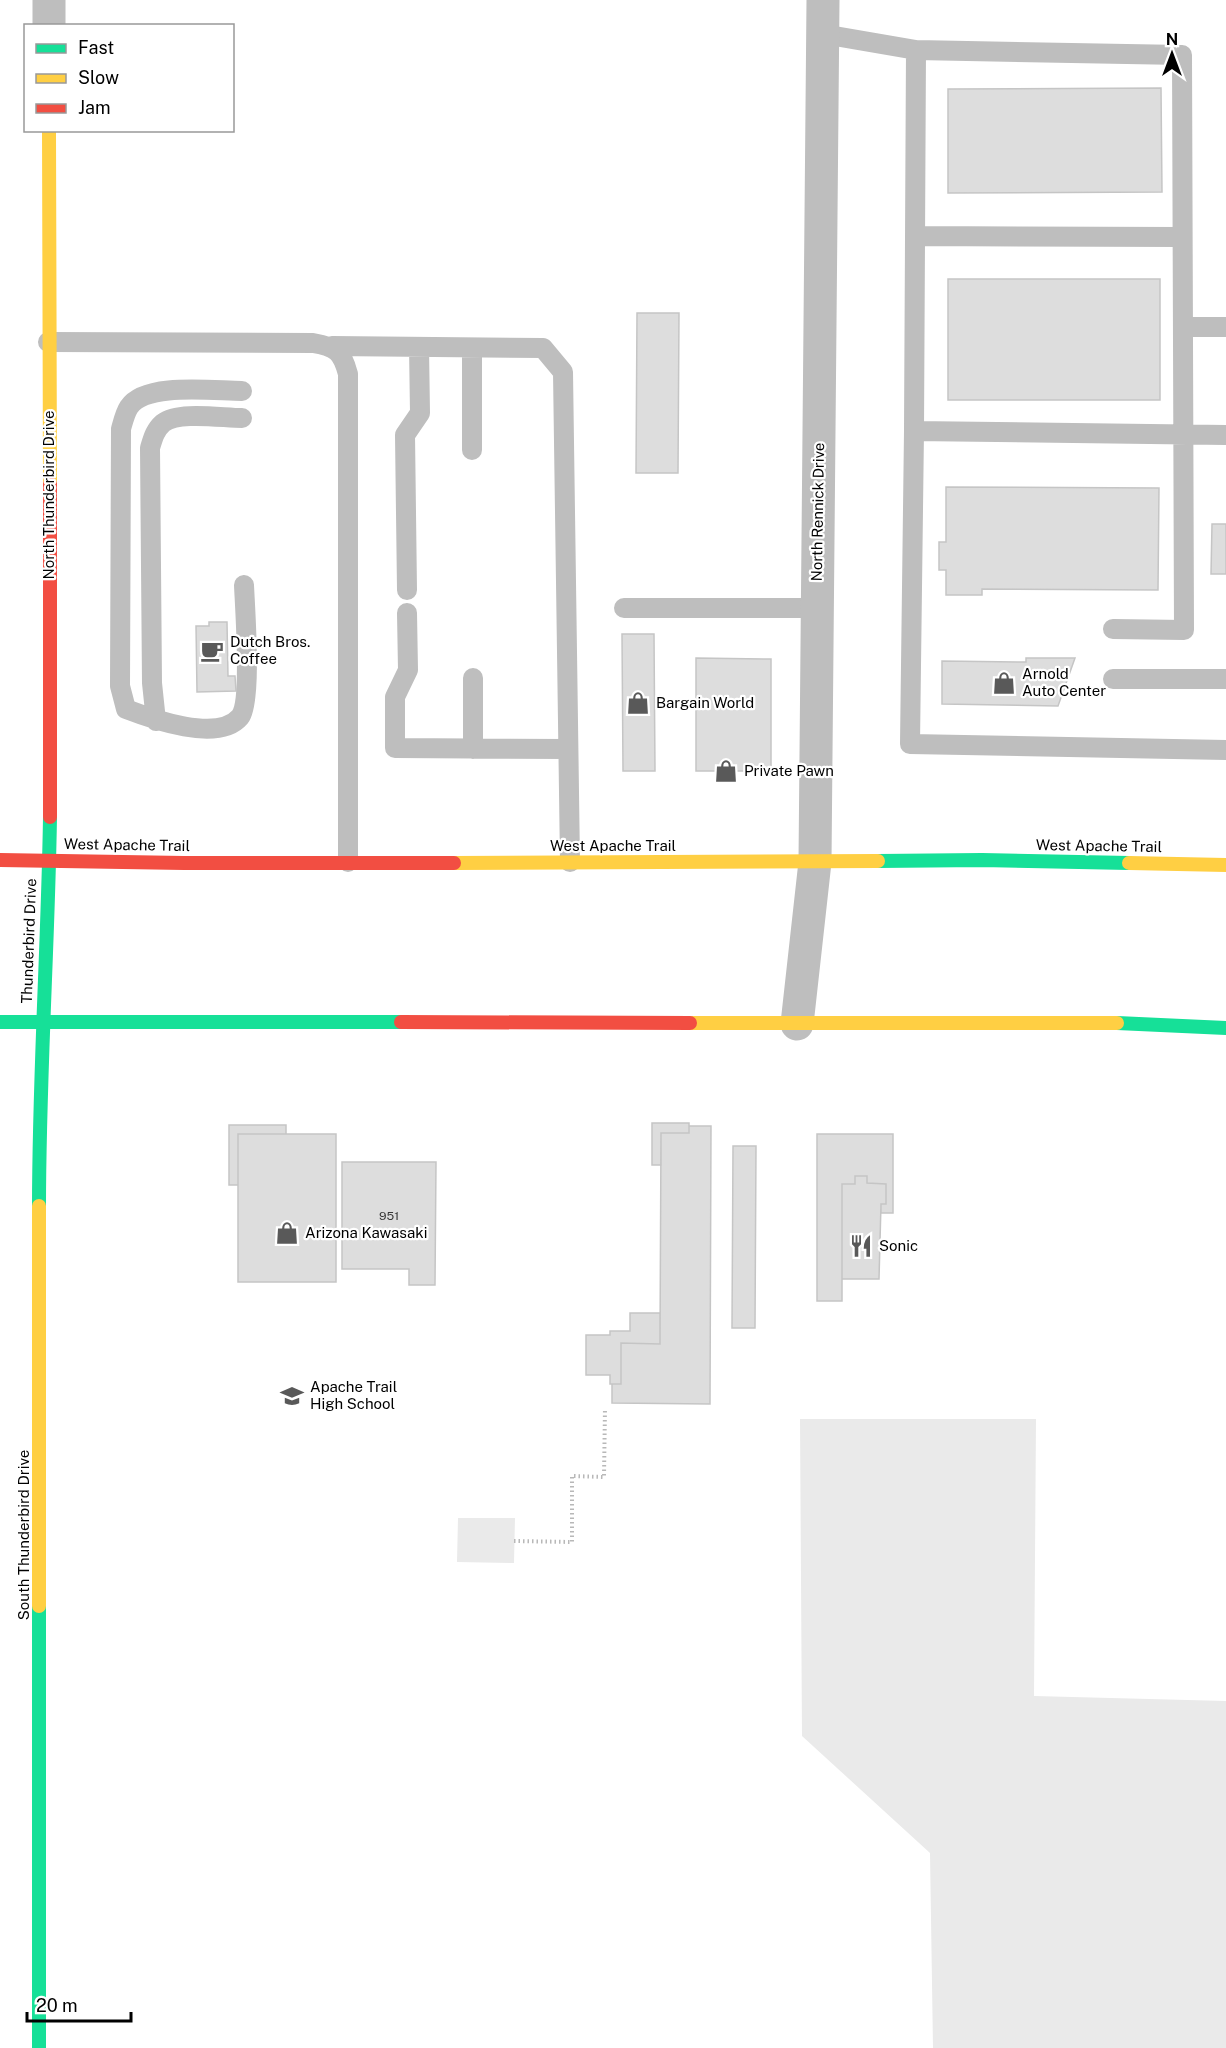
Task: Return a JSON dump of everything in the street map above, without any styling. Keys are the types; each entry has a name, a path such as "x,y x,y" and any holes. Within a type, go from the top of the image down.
{"main road":[{"name":"North Thunderbird Drive","path":"48,860 49,132"},
{"name":"West Apache Trail","path":"0,860 184,863 982,860 1226,865"},
{"name":"Thunderbird Drive","path":"43,1023 48,860"},
{"path":"0,1022 1112,1023 1226,1028"},
{"name":"South Thunderbird Drive","path":"39,2048 39,1103 43,1023"}],"street":[{"path":"49,0 49,24"},
{"name":"North Rennick Drive","path":"797,1024 815,862 823,0"}],"lane":[{"path":"823,34 916,51 1182,54 1184,630 1113,629"},
{"path":"916,51 910,744 1226,750"},
{"path":"915,236 1182,237"},
{"path":"1184,327 1226,327"},
{"path":"48,342 313,343 332,346 543,348 563,372 570,862"},
{"path":"332,346 344,358 348,374 348,862"},
{"path":"407,590 405,435 420,413 419,347"},
{"path":"472,348 472,450"},
{"path":"242,391 160,390 140,396 129,407 121,429 120,686 126,709 178,727 222,728 240,717 246,698 244,585"},
{"path":"156,721 152,683 150,448 154,434 163,423 176,417 242,418"},
{"path":"914,430 1226,435"},
{"path":"624,608 817,608"},
{"path":"407,613 408,670 395,697 395,748 567,749"},
{"path":"472,678 472,749"},
{"path":"1113,679 1226,679"}],"path":[{"path":"514,1541 573,1542 572,1476 604,1477 605,1408"}],"shaded area":[{"path":"800,1419 1036,1419 1034,1696 1226,1701 1226,2048 933,2048 930,1853 802,1736"},
{"path":"458,1518 515,1518 514,1563 457,1562"}],"building":[{"path":"1161,88 1162,192 948,193 948,89"},
{"path":"948,279 1160,279 1160,400 948,400"},
{"path":"637,313 679,313 678,473 636,473"},
{"path":"946,487 1159,488 1158,590 982,589 982,595 946,595 946,570 939,570 939,542 946,542"},
{"path":"1212,524 1226,524 1226,574 1211,574"},
{"name":"Dutch Bros. Coffee","path":"209,622 227,622 228,676 235,676 236,691 197,692 196,626 209,626"},
{"name":"Bargain World","path":"622,634 654,634 655,771 623,771"},
{"path":"696,658 771,659 771,771 696,771"},
{"name":"Arnold Auto Center","path":"1026,658 1075,658 1058,706 942,704 942,661 1026,662"},
{"path":"652,1123 689,1123 689,1133 661,1133 661,1165 652,1165"},
{"path":"229,1125 286,1125 286,1134 238,1134 238,1185 229,1185"},
{"path":"689,1126 711,1126 710,1404 612,1403 612,1384 621,1384 621,1343 660,1344 661,1133 689,1133"},
{"name":"Arizona Kawasaki","path":"238,1134 336,1134 336,1282 238,1282"},
{"path":"817,1134 893,1134 893,1213 881,1213 881,1204 886,1204 886,1184 867,1183 867,1176 855,1176 855,1184 842,1184 842,1301 817,1301"},
{"path":"733,1146 756,1146 755,1328 732,1328"},
{"path":"342,1162 436,1162 435,1285 409,1285 409,1269 342,1269"},
{"name":"Sonic","path":"855,1176 867,1176 867,1183 886,1184 886,1204 881,1204 879,1279 842,1279 842,1184 855,1184"},
{"path":"630,1313 660,1313 660,1344 621,1343 621,1384 610,1384 610,1375 586,1375 586,1335 610,1335 610,1331 630,1331"}],"traffic: fast":[{"path":"39,1206 50,817"},
{"path":"878,861 982,860 1129,863"},
{"path":"0,1022 401,1022"},
{"path":"1117,1023 1226,1028"},
{"path":"39,1606 39,2048"}],"traffic: slow":[{"path":"49,132 50,484"},
{"path":"454,863 878,861"},
{"path":"1129,863 1226,865"},
{"path":"690,1023 1117,1023"},
{"path":"39,1206 39,1606"}],"traffic: jam":[{"path":"50,484 50,817"},
{"path":"0,860 454,863"},
{"path":"401,1022 690,1023"}],"place":[{"name":"Dutch Bros. Coffee","path":"212,651"},
{"name":"Arnold Auto Center","path":"1004,683"},
{"name":"Bargain World","path":"638,703"},
{"name":"Private Pawn","path":"726,771"},
{"name":"Arizona Kawasaki","path":"287,1233"},
{"name":"Sonic","path":"861,1246"},
{"name":"Apache Trail High School","path":"292,1396"}]}
